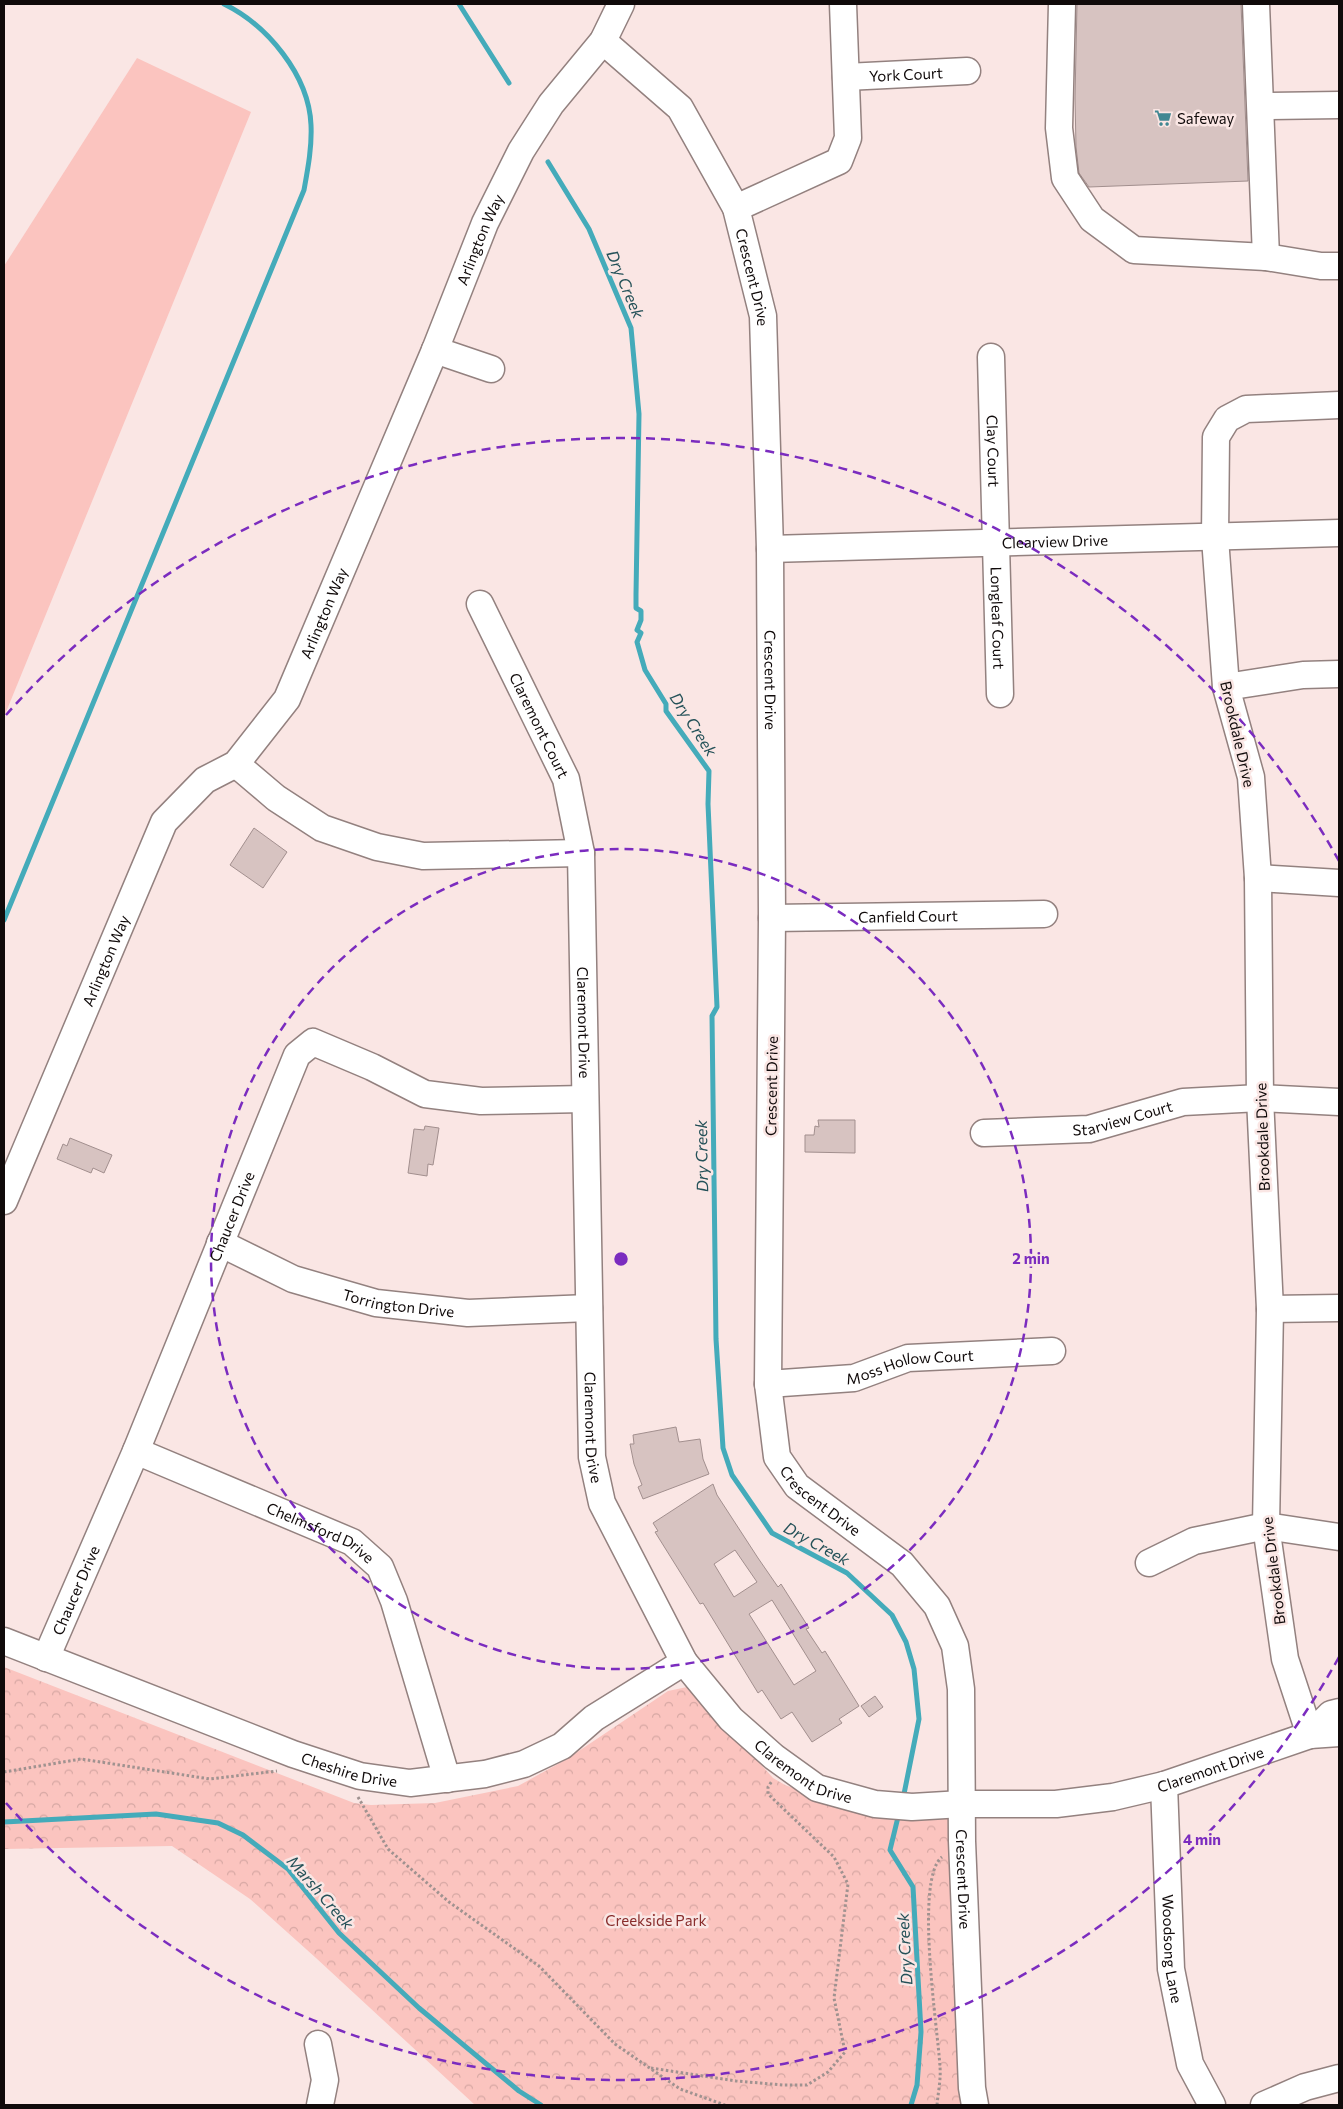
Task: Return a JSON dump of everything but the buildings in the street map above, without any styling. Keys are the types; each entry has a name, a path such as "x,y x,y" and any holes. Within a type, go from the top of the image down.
{"street":[{"name":"Arlington Way","path":"4,1201 164,822 205,780 236,764 287,699 436,350 485,224 520,151 551,104 604,42 621,4"},
{"path":"736,208 839,161 848,138 844,4"},
{"path":"1062,4 1059,128 1064,178 1092,219 1134,250 1266,257 1321,266 1339,266"},
{"path":"1256,4 1266,257"},
{"name":"Crescent Drive","path":"604,42 680,108 736,208 762,316 770,549 772,918 768,1384 777,1457 797,1486 902,1564 937,1606 955,1646 961,1689 962,1841 972,2088 975,2105"},
{"name":"York Court","path":"846,77 967,71"},
{"path":"1261,106 1339,105"},
{"path":"436,350 491,369"},
{"name":"Clay Court","path":"991,357 998,543"},
{"name":"Brookdale Drive","path":"1310,1734 1284,1659 1266,1526 1270,1309 1260,1098 1258,878 1251,777 1226,687 1215,538 1216,437 1227,419 1246,409 1339,404"},
{"name":"Clearview Drive","path":"770,549 1215,538 1339,533"},
{"name":"Longleaf Court","path":"998,543 1000,694"},
{"name":"Claremont Court","path":"480,604 566,779 581,853"},
{"path":"1226,687 1303,675 1339,674"},
{"path":"236,764 276,798 322,828 377,847 423,856 581,853"},
{"name":"Claremont Drive","path":"581,853 592,1457 602,1503 684,1662 731,1719 782,1762 817,1788 875,1804 912,1807 962,1804 1056,1804 1113,1797 1164,1785 1310,1734 1339,1733"},
{"path":"1258,878 1339,883"},
{"name":"Canfield Court","path":"772,918 1044,914"},
{"name":"Chaucer Drive","path":"46,1658 136,1452 298,1055 313,1042 372,1067 425,1094 481,1101 586,1099"},
{"name":"Starview Court","path":"984,1133 1088,1129 1183,1102 1260,1098 1339,1102"},
{"name":"Torrington Drive","path":"220,1243 293,1279 376,1303 468,1313 589,1308"},
{"path":"1270,1309 1339,1308"},
{"name":"Moss Hollow Court","path":"768,1384 854,1378 908,1358 1052,1351"},
{"name":"Chelmsford Drive","path":"136,1452 352,1542 380,1567 394,1602 447,1779"},
{"path":"1149,1563 1194,1541 1266,1526 1339,1536"},
{"name":"Cheshire Drive","path":"4,1641 293,1754 360,1776 410,1783 485,1774 524,1764 562,1746 594,1718 684,1662"},
{"name":"Claremont Drive","path":"1310,1734 1331,1714 1339,1712"},
{"name":"Woodsong Lane","path":"1164,1785 1171,1969 1190,2064 1212,2105"},
{"path":"318,2044 325,2080 320,2105"},
{"path":"1264,2105 1305,2087 1339,2078"}],"path":[{"path":"4,1772 81,1759 210,1779 280,1771"},
{"path":"650,2068 736,2081 784,2085 806,2084 828,2072 845,2052 834,1998 848,1884 834,1857 768,1794 768,1787 782,1762"},
{"path":"355,1791 388,1848 449,1902 538,1966 614,2044 680,2089 725,2105"},
{"path":"937,2105 940,2069 929,1955 929,1892 937,1861 962,1841"}],"green space":[{"path":"137,58 251,112 4,717 4,266"},
{"name":"Creekside Park","path":"4,1667 354,1803 371,1805 435,1803 518,1786 567,1759 668,1691 687,1687 698,1695 773,1778 785,1785 871,1817 958,1813 956,2030 964,2105 475,2105 250,1899 172,1846 4,1849"}],"waterway":[{"path":"4,920 304,190 309,158 311,125 303,88 294,70 270,38 240,13 224,4"},
{"name":"Dry Creek","path":"459,4 509,83"},
{"name":"Dry Creek","path":"548,162 589,229 631,328 639,414 636,608 641,611 641,620 637,630 641,633 637,642 645,670 666,704 666,711 709,771 708,804 717,1007 712,1016 716,1339 723,1448 732,1475 772,1533 847,1573 892,1615 906,1642 914,1669 919,1719 903,1799"},
{"name":"Dry Creek","path":"899,1813 890,1850 913,1887 921,2032 917,2085 911,2105"},
{"name":"Marsh Creek","path":"4,1822 156,1814 218,1823 243,1835 288,1869 339,1933 419,2008 519,2091 541,2105"}],"place":[{"name":"Safeway","path":"1163,118"}]}
